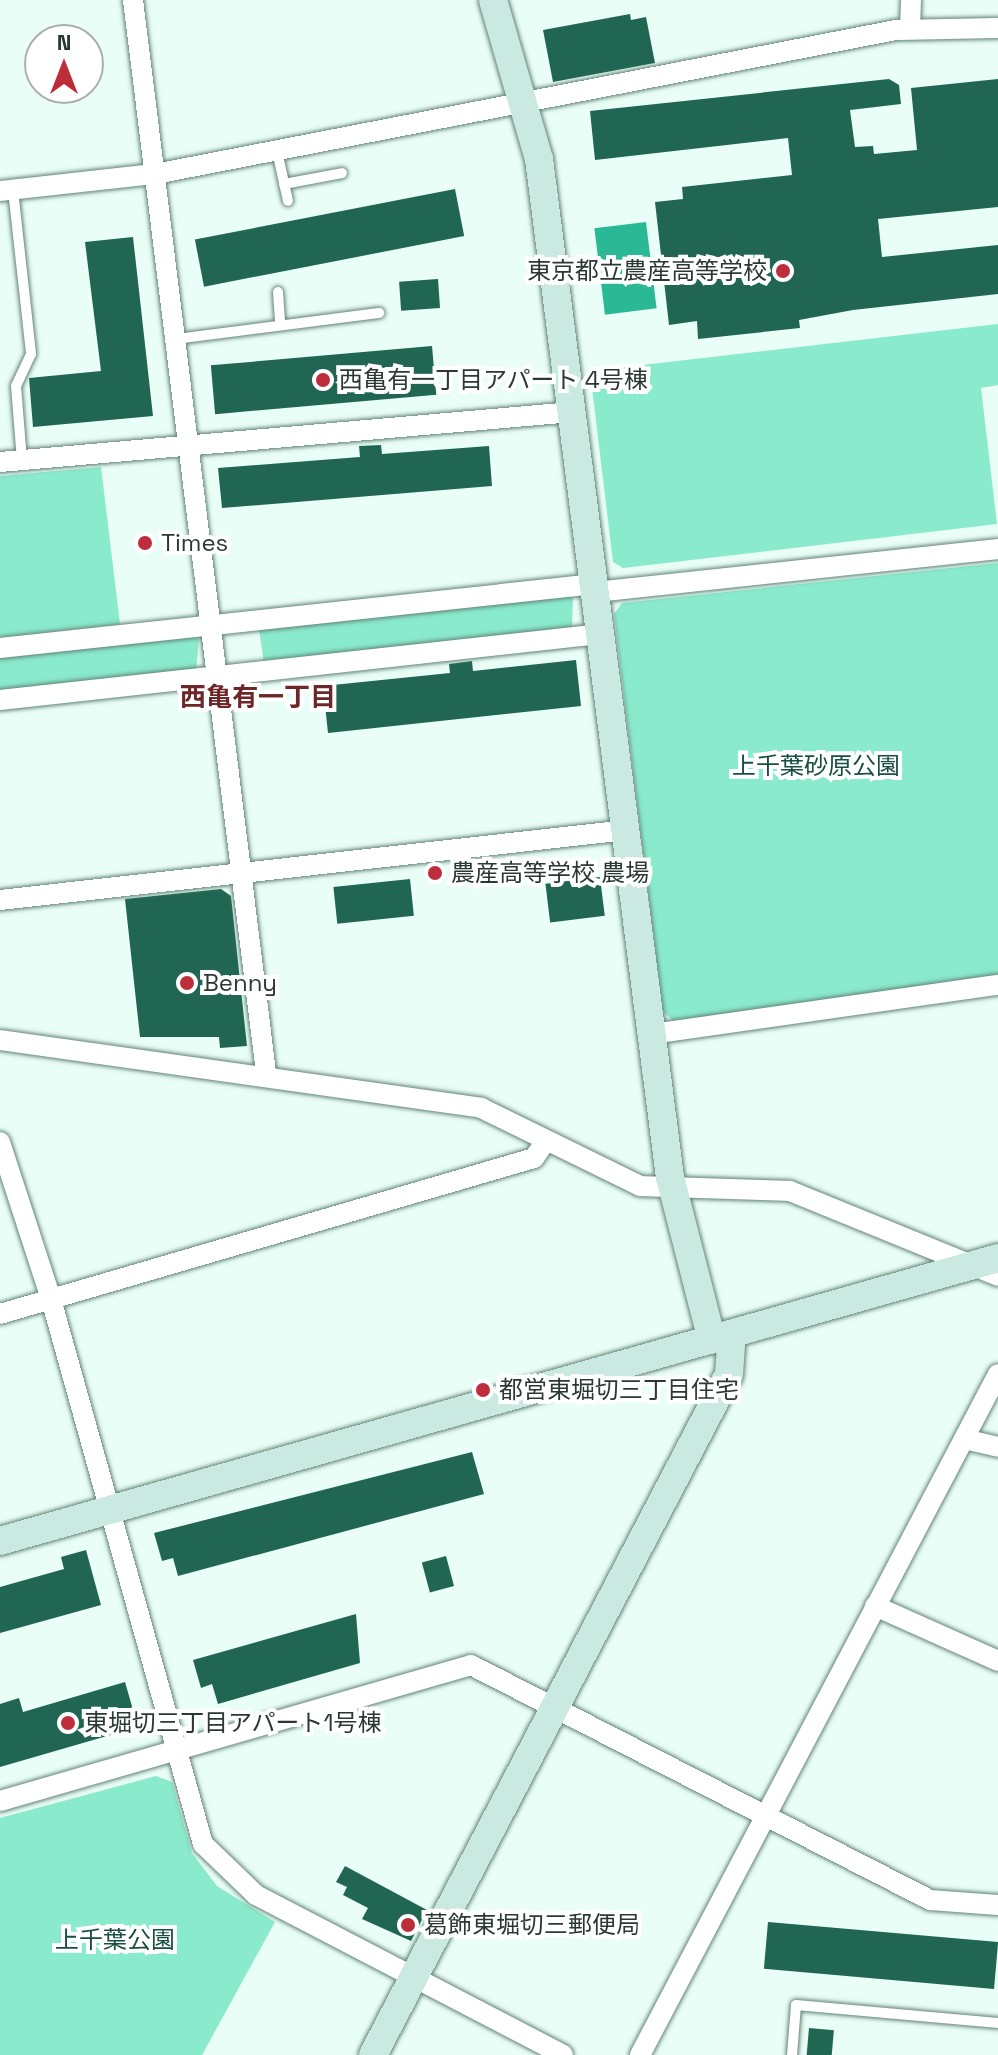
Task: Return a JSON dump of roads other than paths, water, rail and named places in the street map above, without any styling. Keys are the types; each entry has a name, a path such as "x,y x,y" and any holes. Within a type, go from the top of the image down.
{"street":[{"path":"133,0 266,1072"},
{"path":"373,2055 729,1374 722,1338 672,1189 573,412 528,101 493,0"},
{"path":"910,29 911,0"},
{"path":"6,190 155,174 910,29 998,28"},
{"path":"0,462 573,412"},
{"path":"0,648 998,549"},
{"path":"0,700 601,634"},
{"path":"0,900 627,830"},
{"path":"652,1034 998,985"},
{"path":"0,1040 266,1072 481,1108 640,1186 790,1191 985,1262 998,1276"},
{"path":"0,1314 534,1158 546,1141"},
{"path":"0,1142 51,1299 107,1511 203,1844 233,1881 563,2055"},
{"path":"0,1541 985,1262"},
{"path":"640,2055 998,1374"},
{"path":"964,1439 998,1447"},
{"path":"875,1606 998,1661"},
{"path":"0,1801 471,1665 765,1820 930,1900 998,1905"}],"lane":[{"path":"277,151 288,201"},
{"path":"284,184 342,173"},
{"path":"6,190 31,354 16,386 22,460"},
{"path":"278,292 280,322"},
{"path":"176,339 271,330 280,322 379,313"},
{"path":"792,2055 796,2005 998,2023"}],"place":[{"name":"東京都立農産高等学校","path":"783,271"},
{"name":"西亀有一丁目アパート 4号棟","path":"323,380"},
{"name":"Times","path":"145,543"},
{"name":"農産高等学校 農場","path":"435,873"},
{"name":"Benny","path":"187,983"},
{"name":"都営東堀切三丁目住宅","path":"483,1390"},
{"name":"東堀切三丁目アパート1号棟","path":"68,1723"},
{"name":"葛飾東堀切三郵便局","path":"408,1925"}],"district":[{"name":"西亀有一丁目","path":"258,698"}],"park label":[{"name":"上千葉砂原公園","path":"816,766"},
{"name":"上千葉公園","path":"115,1940"}]}
